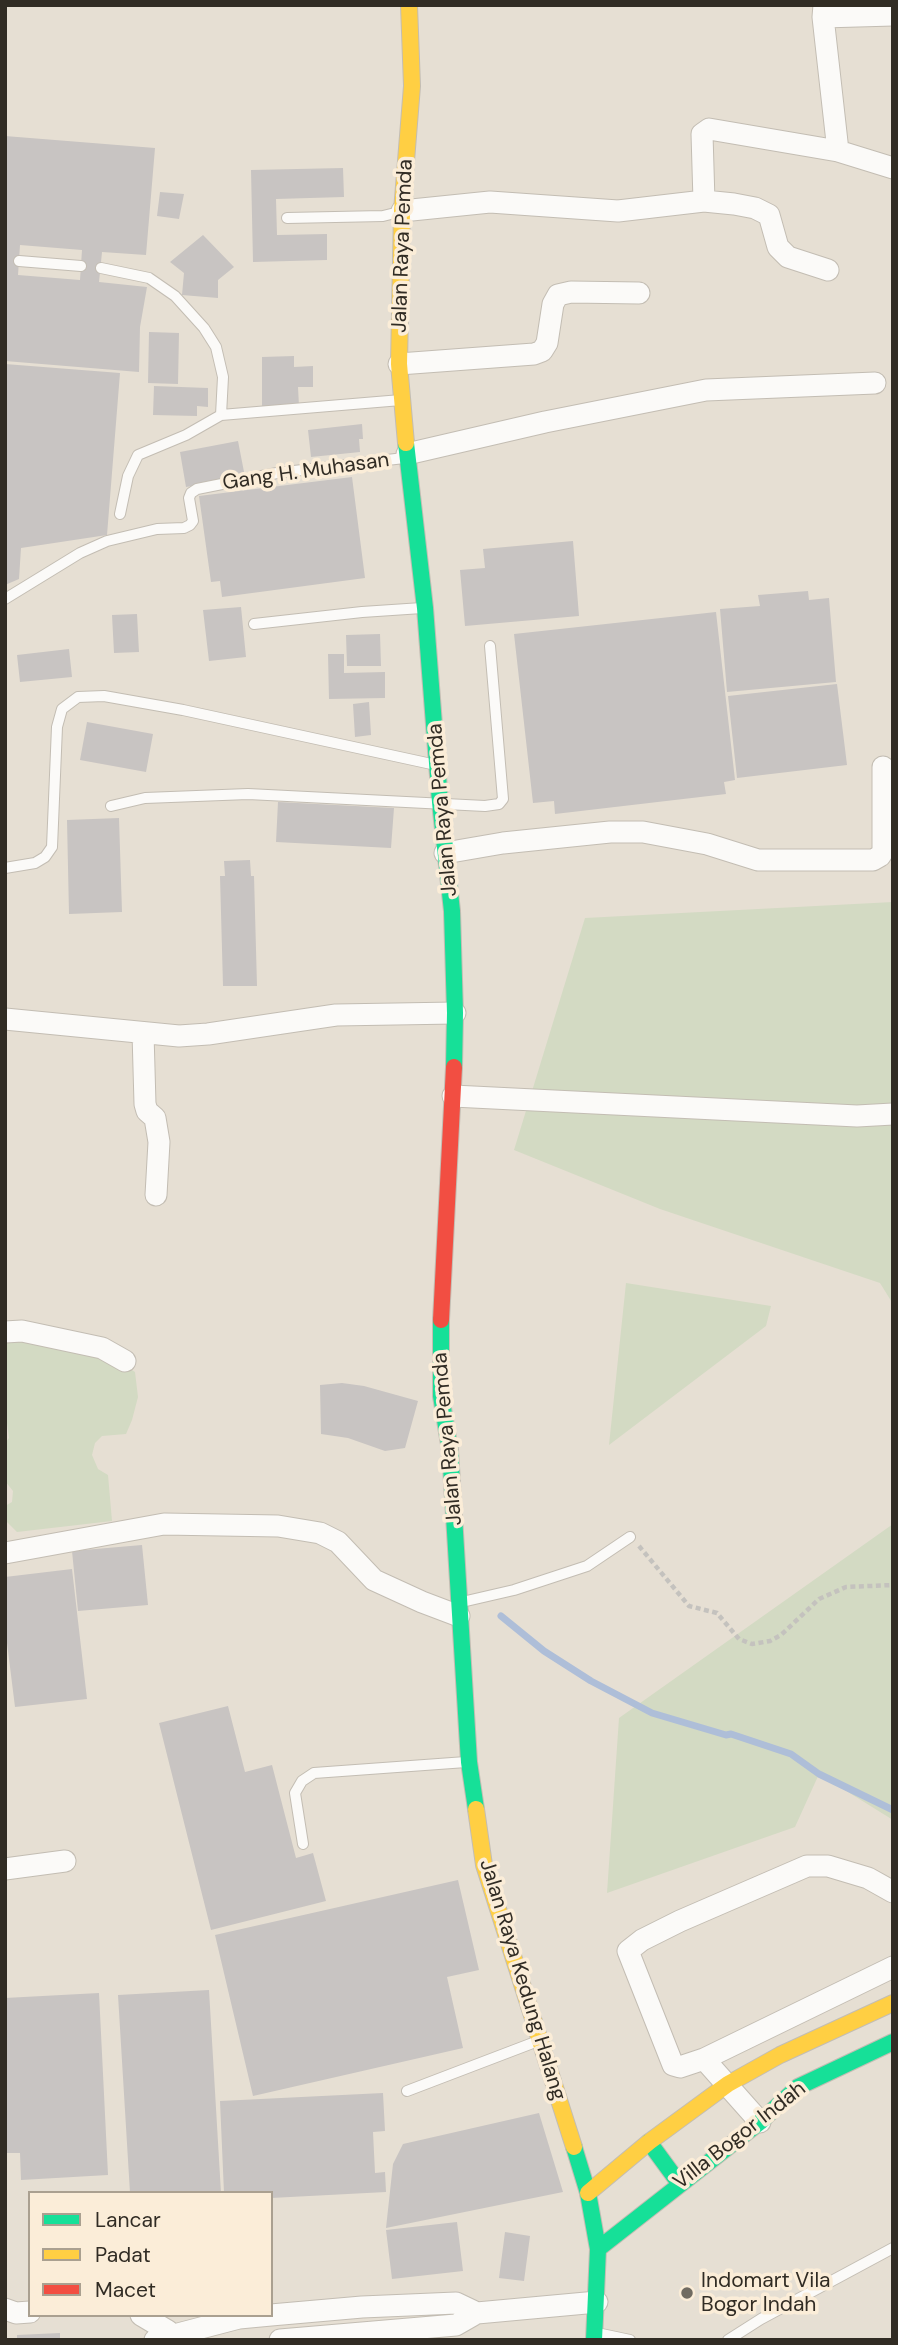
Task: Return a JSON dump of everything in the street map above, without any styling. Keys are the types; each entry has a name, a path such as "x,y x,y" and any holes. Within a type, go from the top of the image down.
{"main road":[{"name":"Jalan Raya Pemda","path":"409,5 412,86 402,211 399,365 425,608 440,802 452,911 455,1013 453,1096 440,1345 441,1396 450,1450 460,1609"},
{"name":"Jalan Raya Kedung Halang","path":"460,1609 469,1762 484,1865 588,2193 598,2249 594,2336"},
{"name":"Villa Bogor Indah","path":"588,2193 649,2142 728,2084 780,2055 893,2003"},
{"name":"Villa Bogor Indah","path":"598,2249 760,2122 797,2087 893,2042"},
{"path":"649,2142 679,2183"}],"street":[{"path":"838,151 823,11 893,15"},
{"path":"704,201 702,134 715,128 838,151 893,168"},
{"path":"402,211 490,202 618,211 704,201 755,208 769,215 778,247 788,257 828,270"},
{"path":"399,365 534,354 542,351 547,343 553,304 558,295 571,292 639,293"},
{"path":"407,456 667,396 706,390 875,383"},
{"path":"445,853 503,843 610,832 643,832 693,841 758,860 873,860 883,851 883,767"},
{"path":"5,1019 179,1036 336,1015 455,1013"},
{"path":"143,1033 145,1104 147,1111 155,1118 159,1142 156,1195"},
{"path":"453,1096 856,1116 893,1114"},
{"path":"5,1332 22,1331 102,1348 125,1361"},
{"path":"5,1553 164,1524 278,1526 320,1533 338,1542 374,1580 404,1595 460,1609"},
{"path":"5,1870 65,1861"},
{"path":"893,1892 868,1878 828,1866 807,1866 680,1921 642,1940 628,1951 673,2065 688,2066 893,1967"},
{"path":"704,2059 760,2122"},
{"path":"273,2315 456,2302 477,2312"},
{"path":"280,2340 456,2325 477,2312 597,2302"},
{"path":"5,2309 16,2313 28,2312"},
{"path":"143,2317 168,2338 250,2317"}],"lane":[{"path":"287,218 383,216 402,211"},
{"path":"19,261 81,266"},
{"path":"101,268 149,278 175,296 204,328 216,347 223,377 221,415"},
{"path":"120,514 128,476 138,455 186,435 221,415 401,400"},
{"name":"Gang H. Muhasan","path":"5,599 80,552 107,541 190,525 193,521 189,498 197,489 277,473 407,456"},
{"path":"254,624 425,608"},
{"path":"111,806 145,798 209,795 440,802 485,806 499,804 503,799 490,646"},
{"path":"5,868 35,863 45,857 52,847 57,727 62,709 78,697 104,696 183,710 439,765"},
{"path":"460,1609 587,1566 631,1537"},
{"path":"303,1844 295,1793 302,1781 314,1773 469,1762"},
{"path":"407,2091 541,2040"},
{"path":"728,2340 761,2319 893,2248"},
{"path":"594,2336 630,2340"}],"path":[{"path":"631,1537 690,1606 717,1613 739,1639 752,1644 770,1642 819,1599 846,1587 893,1585"}],"green space":[{"path":"893,902 893,1304 880,1283 660,1209 514,1150 585,918"},
{"path":"626,1283 771,1306 766,1326 609,1445"},
{"path":"5,1335 97,1347 135,1372 138,1397 126,1434 102,1436 95,1443 92,1455 98,1469 108,1475 112,1521 17,1532 5,1520 5,1506 12,1502 13,1491 5,1481 5,1443 9,1438 5,1408"},
{"path":"893,1524 893,1820 819,1774 795,1827 607,1893 619,1718"}],"building":[{"path":"5,136 155,148 146,255 102,252 99,282 147,287 140,327 139,372 5,361","holes":["20,245 82,250 80,280 18,275"]},
{"path":"343,168 344,197 276,199 277,235 327,234 327,260 253,262 251,170"},
{"path":"160,192 184,194 179,219 157,216"},
{"path":"203,235 234,267 218,280 218,298 182,295 184,273 170,262"},
{"path":"149,332 179,333 178,384 148,383"},
{"path":"294,356 294,367 313,366 313,387 298,387 299,406 262,406 262,357"},
{"path":"5,364 120,373 107,535 21,548 19,579 5,585"},
{"path":"154,386 208,388 208,407 197,406 197,416 153,415"},
{"path":"362,424 360,452 311,457 308,430"},
{"path":"238,441 245,477 186,487 180,452"},
{"path":"352,477 365,578 222,597 220,581 211,582 199,496"},
{"path":"573,541 579,616 465,626 460,570 485,568 483,549"},
{"path":"808,591 809,600 829,598 836,682 727,692 720,609 760,606 758,595"},
{"path":"241,607 246,657 209,661 203,610"},
{"path":"716,612 735,780 724,782 726,794 555,814 554,801 533,803 514,634"},
{"path":"137,614 139,652 114,653 112,615"},
{"path":"380,634 381,666 347,666 346,635"},
{"path":"69,649 72,677 20,682 17,655"},
{"path":"328,654 344,654 344,673 385,672 385,698 329,699"},
{"path":"837,684 847,765 737,778 728,696"},
{"path":"369,702 371,735 355,737 353,704"},
{"path":"87,722 153,734 146,772 80,760"},
{"path":"278,802 394,808 391,848 276,842"},
{"path":"119,818 122,912 69,914 67,820"},
{"path":"250,860 251,876 254,876 257,986 223,986 220,876 225,876 224,861"},
{"path":"342,1383 364,1386 418,1401 405,1448 385,1451 348,1438 321,1434 320,1385"},
{"path":"142,1545 148,1605 78,1611 72,1551"},
{"path":"72,1569 87,1699 15,1707 5,1627 5,1577"},
{"path":"228,1706 245,1772 272,1765 296,1858 313,1853 326,1901 211,1930 159,1723"},
{"path":"458,1880 479,1970 447,1977 463,2048 253,2096 215,1935"},
{"path":"209,1990 221,2191 130,2191 118,1995"},
{"path":"99,1993 108,2175 21,2180 20,2153 5,2153 5,1998"},
{"path":"383,2093 385,2131 373,2132 375,2173 385,2172 386,2192 273,2198 273,2191 224,2191 220,2101"},
{"path":"539,2113 563,2192 386,2228 393,2164 403,2144"},
{"path":"457,2222 463,2271 392,2279 386,2230"},
{"path":"505,2232 530,2236 524,2281 499,2278"},
{"path":"60,2333 60,2340 17,2340 17,2335"}],"waterway":[{"path":"501,1616 544,1651 591,1681 652,1713 726,1735 731,1734 791,1754 819,1774 893,1810"}],"traffic: fast":[{"path":"406,443 425,608 440,802 452,911 454,1067"},
{"path":"441,1320 441,1396 450,1450 469,1762 476,1809"},
{"path":"598,2249 760,2122 798,2087 893,2042"},
{"path":"649,2142 679,2183"},
{"path":"574,2147 588,2193 598,2249 594,2340"}],"traffic: slow":[{"path":"406,443 399,364 402,211 412,86 409,5"},
{"path":"476,1809 484,1865 574,2147"},
{"path":"588,2193 649,2142 728,2084 780,2055 893,2003"}],"traffic: jam":[{"path":"441,1320 454,1067"}],"place":[{"name":"Indomart Vila Bogor Indah","path":"687,2293"}]}
